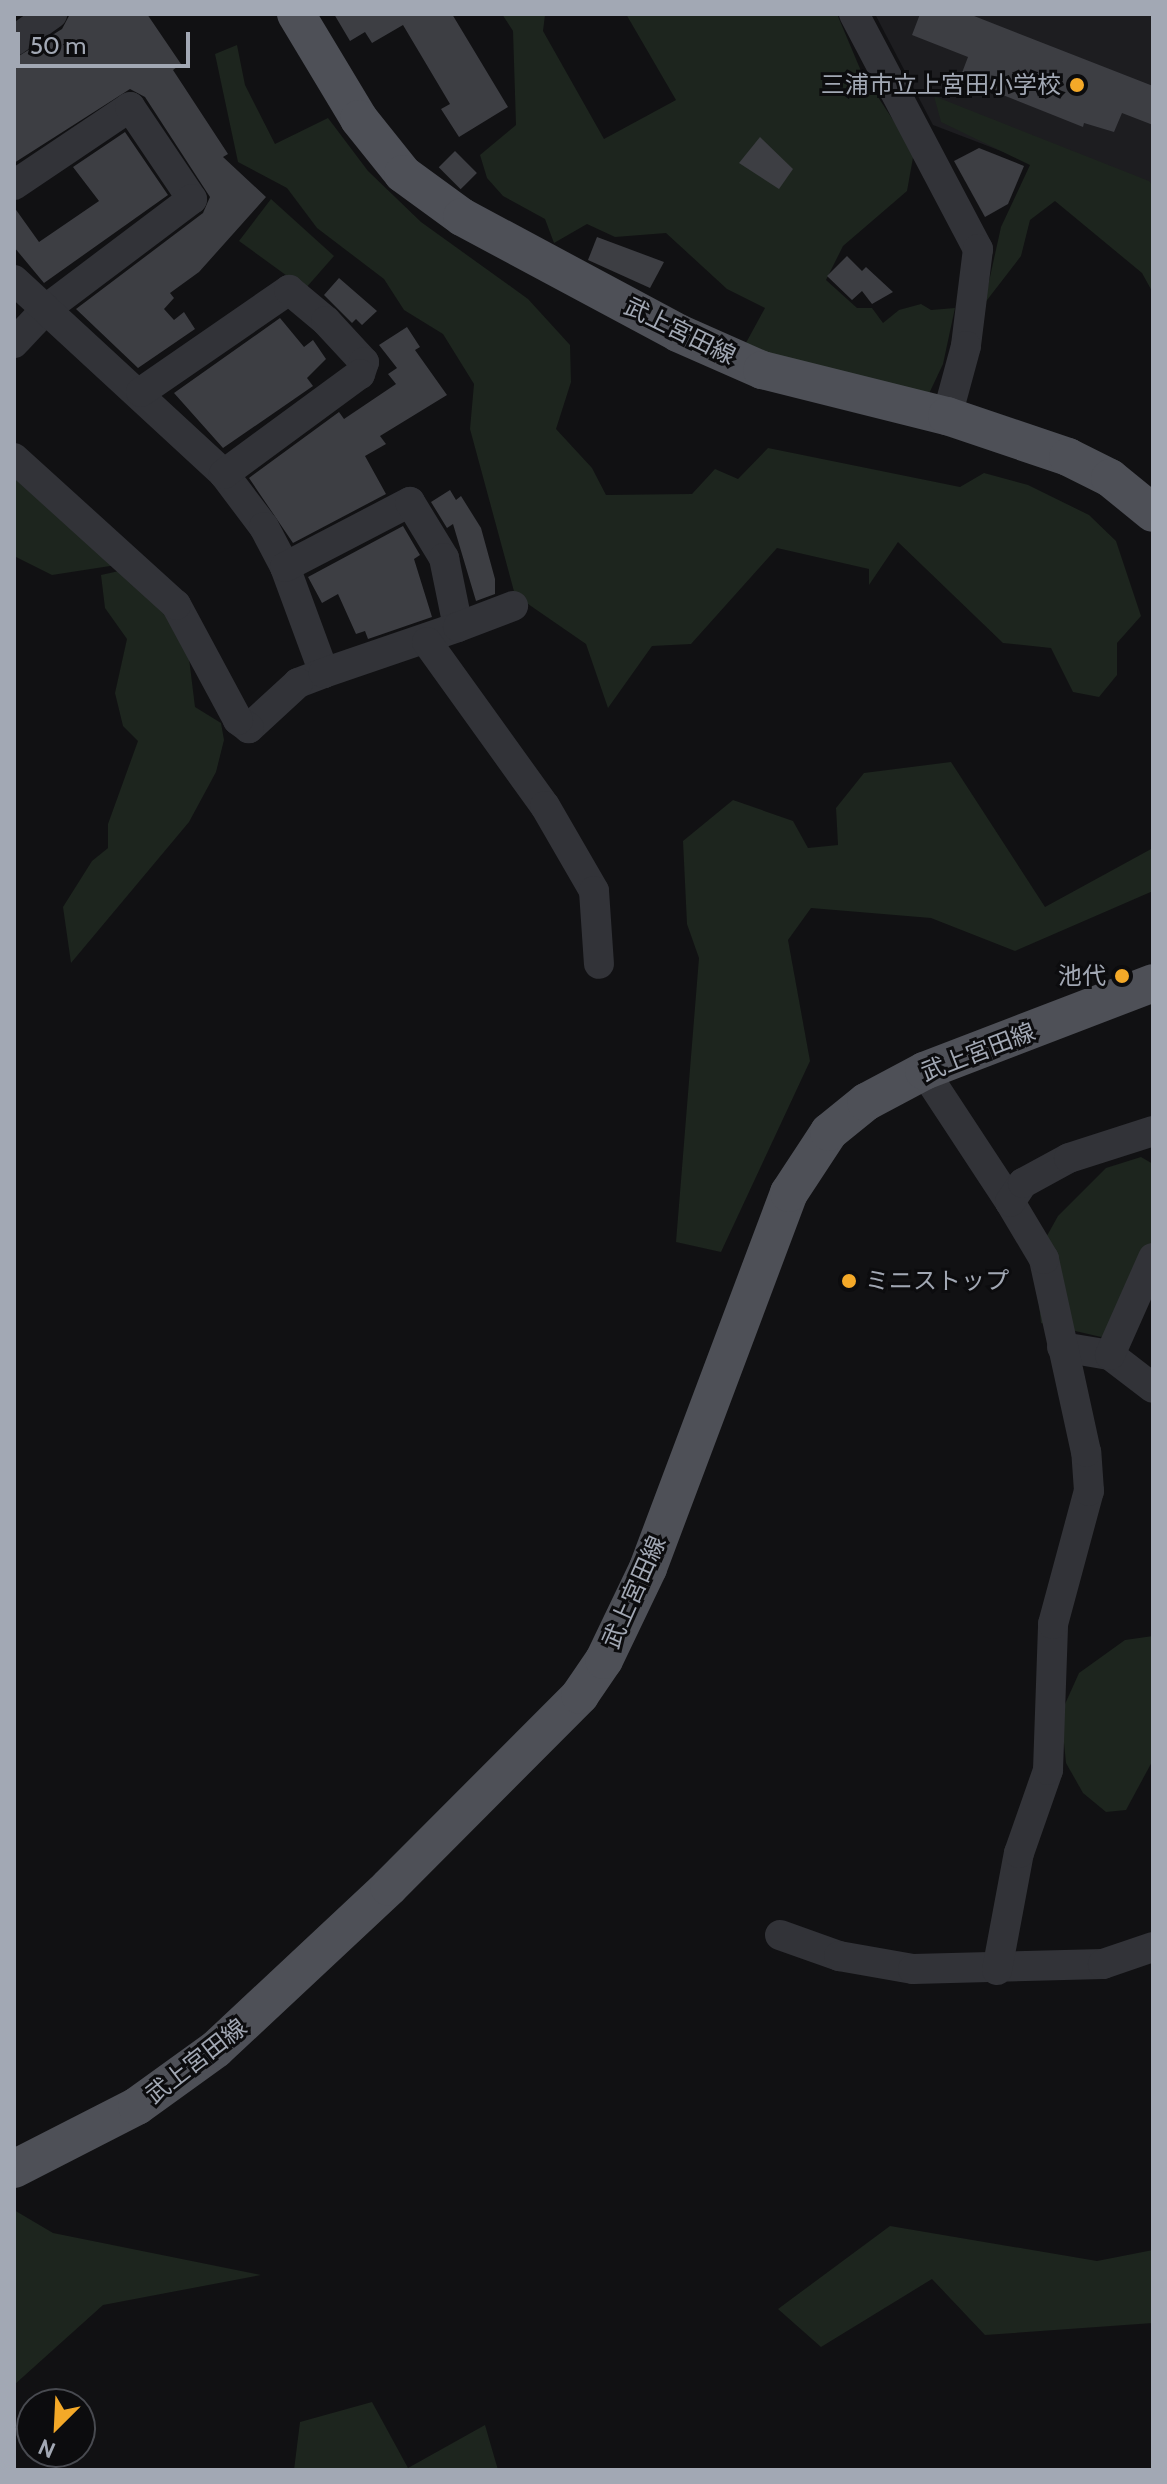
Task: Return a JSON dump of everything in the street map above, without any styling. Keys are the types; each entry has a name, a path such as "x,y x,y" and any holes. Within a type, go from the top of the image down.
{"main road":[{"name":"武上宮田線","path":"296,14 359,119 403,174 462,217 678,333 762,370 947,416 1068,457 1110,478 1153,513"},
{"name":"武上宮田線","path":"14,2169 137,2106 216,2049 572,1706 604,1660 648,1568 756,1274 800,1171 846,1116 924,1071 1153,983"}],"street":[{"path":"14,41 52,14"},
{"path":"854,14 978,249 966,346 947,416"},
{"path":"14,185 130,107 192,199 46,309 14,343"},
{"path":"14,280 141,392 224,474 264,527 285,567 324,673"},
{"path":"141,392 289,290 326,321 364,362 360,374 224,474"},
{"path":"14,458 176,605 238,720 249,728 298,683 427,642 513,606"},
{"path":"285,567 410,502 444,558 458,627"},
{"path":"427,642 545,806 594,891 599,964"},
{"path":"924,1071 1044,1259 1086,1452 1089,1491 1053,1624 1048,1770 1019,1853 997,1970"},
{"path":"1010,1202 1023,1183 1069,1158 1153,1131"},
{"path":"1110,1355 1153,1258"},
{"path":"1062,1347 1110,1355 1153,1388"},
{"path":"780,1935 875,1963 997,1970 1103,1964 1153,1947"}],"shaded area":[{"path":"502,14 545,15 543,31 604,139 676,100 626,14 837,14 861,71 914,152 907,191 843,246 826,280 857,308 872,308 883,323 899,310 921,304 931,310 955,308 943,364 926,400 741,352 765,308 727,289 666,233 615,237 587,224 554,243 545,219 503,196 487,178 480,155 516,125 513,31"},
{"path":"875,14 1153,14 1153,209 933,125"},
{"path":"237,45 245,85 275,144 328,118 368,171 421,222 528,299 570,345 571,382 556,429 592,468 606,495 692,494 715,469 738,479 768,448 960,487 984,473 1028,485 1089,515 1116,541 1141,616 1117,643 1117,675 1099,697 1073,692 1051,648 1003,643 898,542 869,585 869,569 777,548 691,644 652,646 608,708 586,644 515,595 470,429 474,384 443,334 404,310 384,279 317,228 287,188 238,162 215,54"},
{"path":"934,96 1149,181 1153,186 1153,293 1142,273 1055,201 1030,220 1021,256 984,304 1001,227 1030,165 941,122"},
{"path":"271,199 334,256 305,289 239,241"},
{"path":"14,476 123,564 52,575 14,556"},
{"path":"128,569 186,634 195,707 221,723 224,740 216,772 189,822 71,963 63,907 92,861 108,848 108,824 138,741 123,726 115,693 127,639 105,608 101,575"},
{"path":"951,762 1045,907 1153,848 1153,891 1015,951 931,918 811,908 788,940 810,1061 721,1252 676,1242 699,958 687,924 683,841 733,800 793,821 808,848 838,845 836,808 864,773"},
{"path":"1141,1157 1153,1164 1153,1286 1139,1323 1101,1337 1041,1323 1034,1259 1058,1216 1106,1168"},
{"path":"1153,1636 1153,1760 1126,1810 1106,1812 1083,1793 1066,1763 1061,1713 1079,1673 1125,1640"},
{"path":"14,2210 53,2233 261,2275 103,2305 14,2385"},
{"path":"890,2226 1097,2261 1153,2250 1153,2323 985,2335 932,2279 821,2347 778,2309"},
{"path":"372,2402 408,2468 485,2425 498,2470 294,2470 300,2422"}],"building":[{"path":"70,14 147,14 181,64 173,70 228,154 223,157 266,197 199,272 170,293 174,298 164,309 174,320 184,312 195,329 138,368 76,309 203,213 210,197 145,97 130,89 14,163 14,59 62,29"},
{"path":"334,14 452,14 508,107 459,137 441,109 450,104 403,25 372,43 365,32 350,41"},
{"path":"920,14 969,14 1153,86 1153,125 1122,113 1114,132 1084,123 1083,127 960,78 968,57 912,35"},
{"path":"125,132 168,195 44,283 14,247 14,207 39,242 99,201 73,167"},
{"path":"760,137 793,169 779,189 739,163"},
{"path":"979,148 1024,166 1008,204 985,217 954,161"},
{"path":"455,151 477,173 461,189 439,167"},
{"path":"597,237 664,262 650,288 588,260"},
{"path":"847,256 862,271 866,267 893,292 872,304 862,291 852,300 827,276"},
{"path":"339,278 377,311 362,325 356,319 352,323 324,295"},
{"path":"280,318 304,347 313,340 326,359 307,378 313,386 223,448 174,393"},
{"path":"407,327 420,347 415,350 447,395 380,436 386,444 365,456 386,494 293,543 249,478 339,412 344,419 396,384 388,374 397,368 379,345"},
{"path":"450,490 456,500 461,496 481,528 495,579 495,594 476,601 453,524 447,528 431,502"},
{"path":"403,526 420,555 414,559 432,617 368,639 365,631 356,634 338,594 322,603 308,577"}],"place":[{"name":"三浦市立上宮田小学校","path":"1077,85"},
{"name":"池代","path":"1122,976"},
{"name":"ミニストップ","path":"849,1281"}]}
